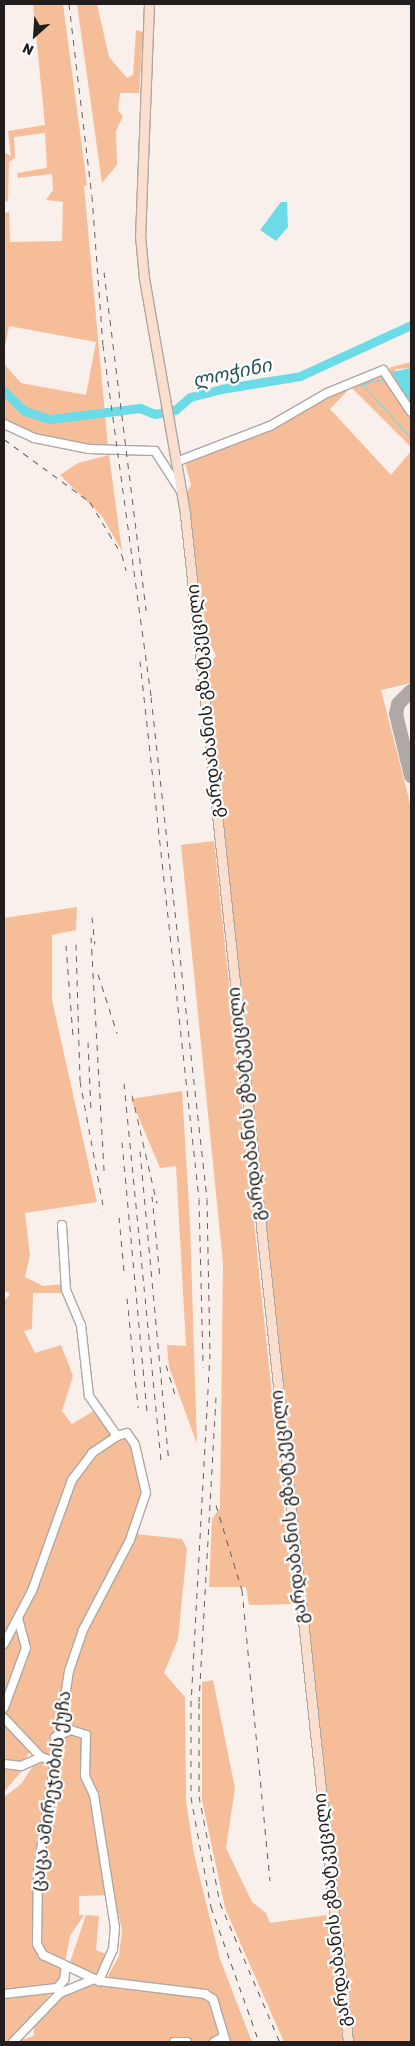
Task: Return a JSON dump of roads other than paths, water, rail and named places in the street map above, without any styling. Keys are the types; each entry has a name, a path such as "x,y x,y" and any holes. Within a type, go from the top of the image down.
{"main road":[{"name":"გარდაბანის გზატკეცილი","path":"149,4 142,167 144,278 180,490 348,2042"}],"street":[{"path":"176,462 270,426 327,393 383,370 411,412"},
{"path":"4,424 34,438 90,449 154,451 180,490"},
{"path":"4,1644 18,1619 72,1480 92,1453 117,1436 86,1383 81,1325 66,1290 62,1226"},
{"name":"ცაცა ამირეჯიბის ქუჩა","path":"117,1436 127,1433 135,1445 145,1478 144,1502 78,1642 55,1737 38,1870 37,1944 44,1955 97,1980 136,1989 195,1990 213,1999 225,2040"},
{"path":"4,1708 26,1648 18,1619"},
{"path":"4,1718 41,1757 53,1761"},
{"path":"13,2042 60,1993 97,1980 113,1949 115,1926 94,1795 85,1776 86,1735 71,1730 55,1737"},
{"path":"4,1764 21,1766 41,1757"},
{"path":"4,1994 57,1988 64,1980 66,1966"},
{"path":"214,2042 225,2040"},
{"path":"174,2042 187,2042"}],"water":[{"path":"281,202 287,202 288,227 276,241 260,230"},
{"path":"411,368 411,405 392,372"}],"waterway":[{"name":"ლოჭინი","path":"4,391 25,411 50,419 140,408 155,414 175,410 190,397 221,389 300,376 411,325"},
{"path":"384,379 362,384 411,438"}],"railway":[{"path":"69,4 92,196 103,345 151,697 207,1199 210,1353 191,1701 191,1797 211,1907 259,2042"},
{"path":"104,272 146,610"},
{"path":"4,439 90,502 122,555 126,570"},
{"path":"140,661 199,1199 203,1367"},
{"path":"92,917 95,944"},
{"path":"91,937 104,1172"},
{"path":"76,944 80,1081 104,1211"},
{"path":"66,945 73,1037"},
{"path":"98,974 117,1033"},
{"path":"88,1042 91,1110"},
{"path":"124,1083 161,1461"},
{"path":"132,1095 157,1203"},
{"path":"122,1142 147,1411"},
{"path":"140,1151 169,1461"},
{"path":"152,1196 160,1278"},
{"path":"119,1217 124,1271"},
{"path":"127,1298 138,1407"},
{"path":"166,1365 176,1397"},
{"path":"216,1397 199,1702 199,1796 220,1903 280,2042"},
{"path":"216,1505 242,1590 270,1881"}]}
